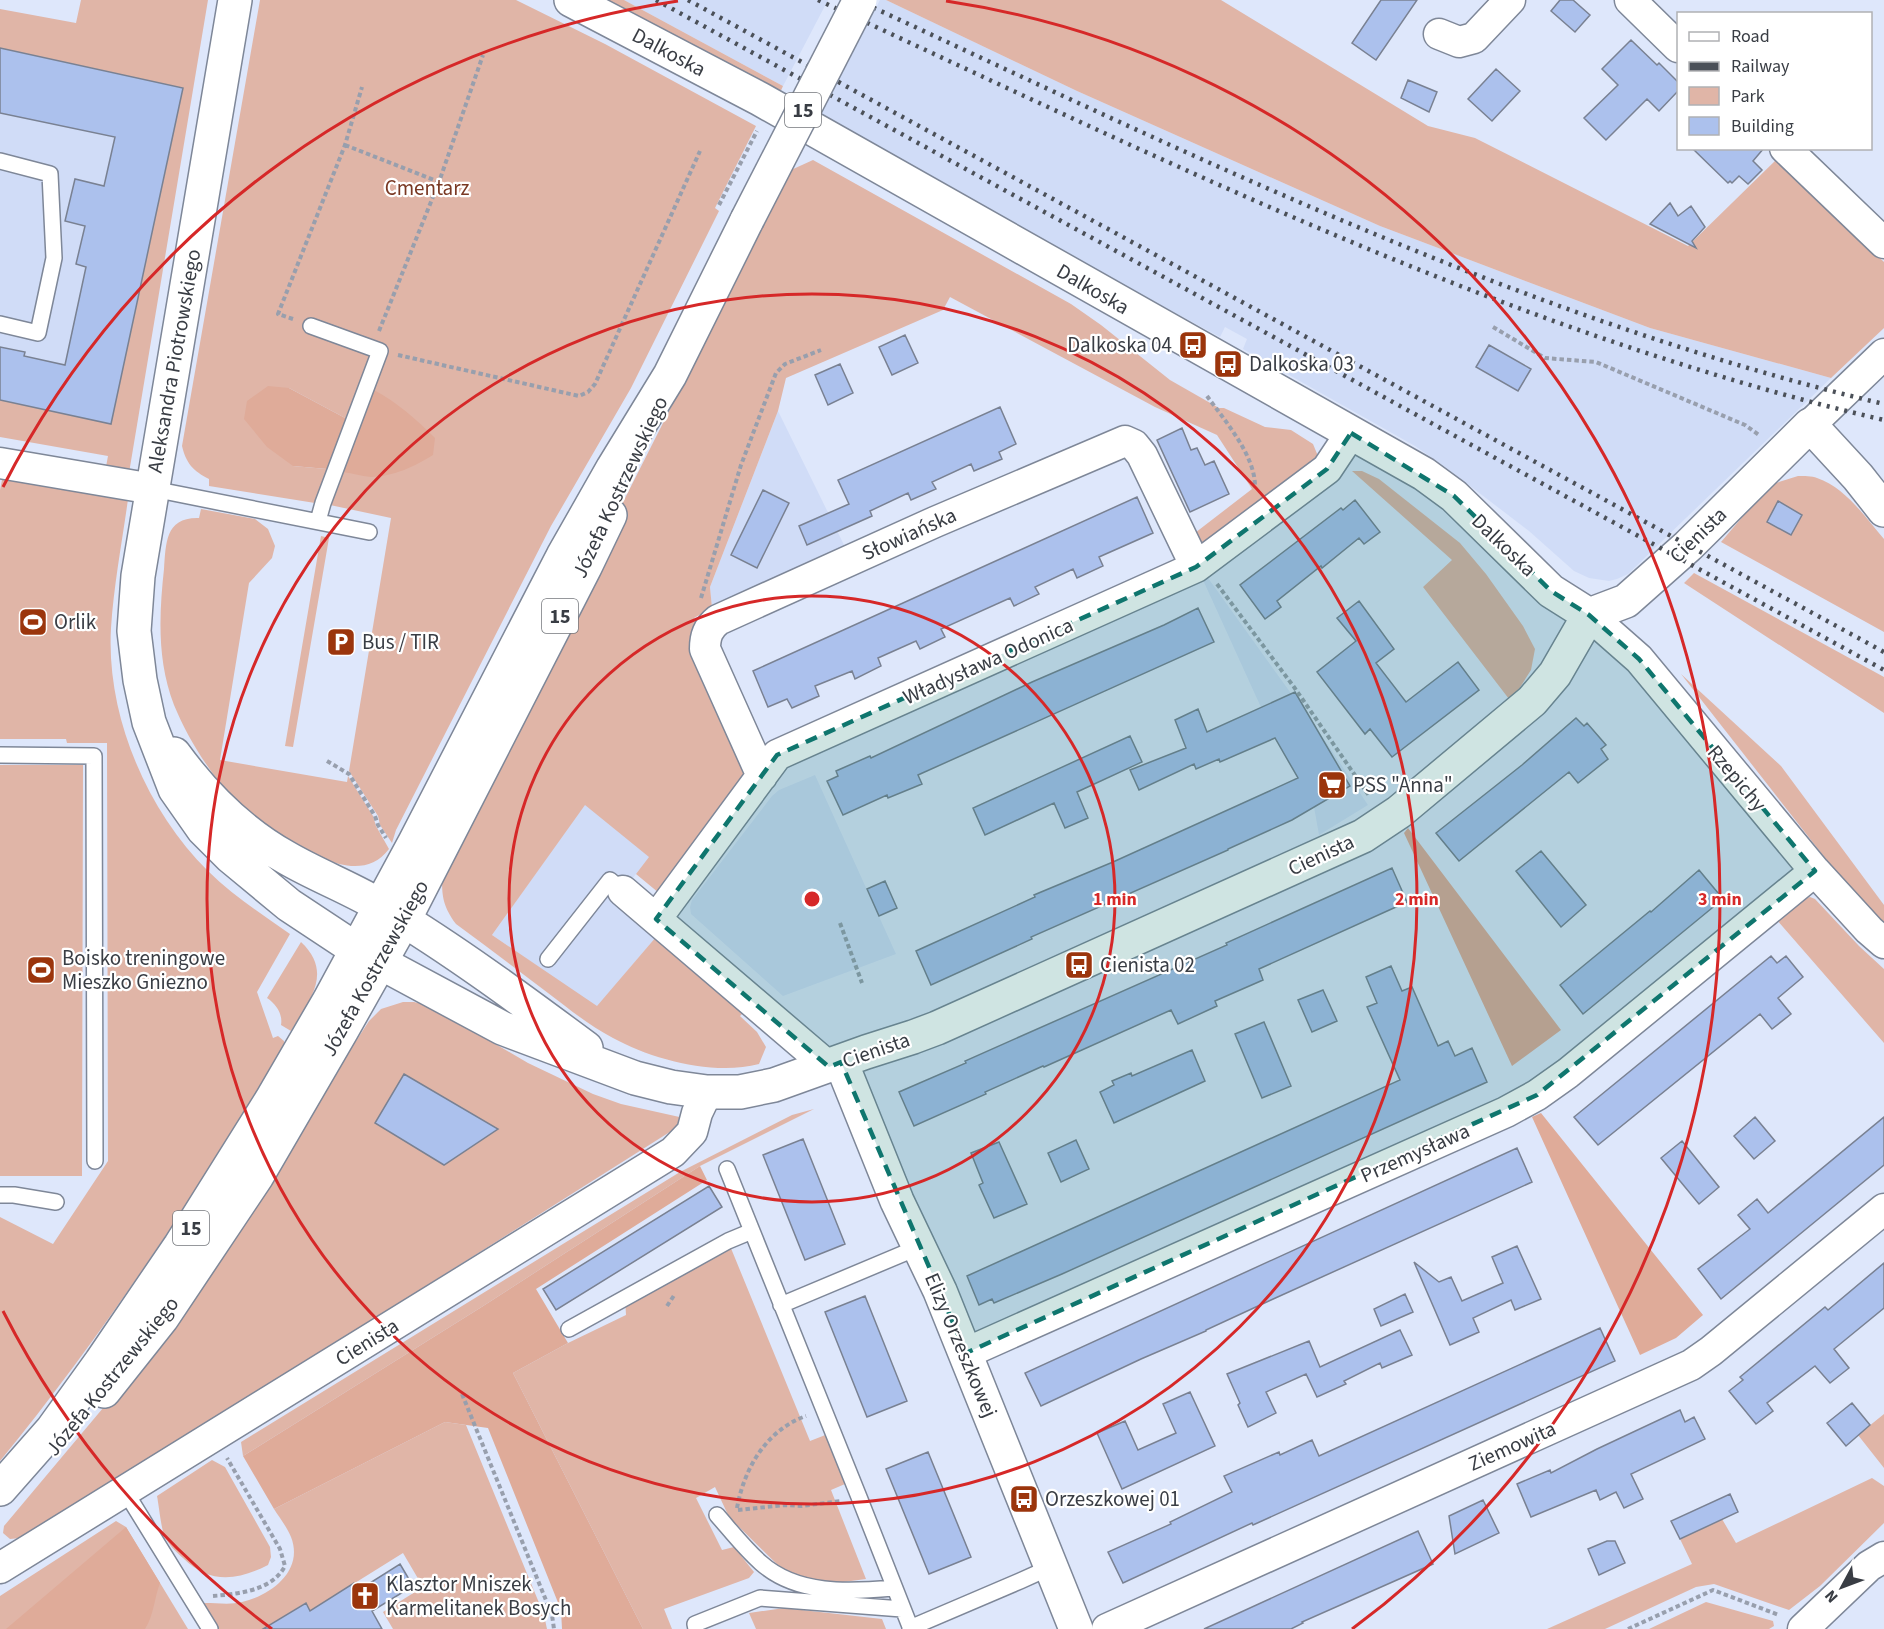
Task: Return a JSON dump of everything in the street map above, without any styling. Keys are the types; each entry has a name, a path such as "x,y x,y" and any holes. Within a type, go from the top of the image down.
{"street":[{"name":"Aleksandra Piotrowskiego","path":"235,0 138,576 134,631 140,680 149,722 175,789 203,830 262,884 368,957"},
{"name":"Dalkoska","path":"571,0 760,99 1424,474 1454,496 1551,591 1589,615"},
{"name":"Józefa Kostrzewskiego","path":"0,1512 122,1370 162,1318 257,1176 368,957 585,567 650,431 670,375 860,0"},
{"path":"1439,34 1459,42 1474,38 1510,0"},
{"path":"1630,0 1677,46"},
{"path":"1787,150 1884,243"},
{"path":"1884,354 1810,425 1858,477 1884,510"},
{"name":"Cienista","path":"368,957 502,1028 635,1078 671,1088 707,1092 740,1092 774,1085 937,1028 1363,836 1399,812 1532,701 1555,674 1589,615 1626,601 1688,546 1810,425"},
{"name":"Władysława Odonica","path":"656,919 777,755 1206,575 1250,527 1327,469 1351,433"},
{"name":"Słowiańska","path":"709,627 718,620 914,531 1125,441 1134,445 1142,455 1206,575"},
{"path":"0,463 153,489"},
{"name":"Rzepichy","path":"1589,615 1639,658 1815,871 1869,930 1884,943"},
{"path":"709,627 705,649 762,776"},
{"name":"Aleksandra Piotrowskiego","path":"149,722 190,776 248,832 285,857 392,913"},
{"name":"Przemysława","path":"966,1353 1506,1112 1537,1095 1568,1073 1815,871"},
{"path":"622,891 835,1064"},
{"name":"Cienista","path":"392,913 462,957 617,1071"},
{"name":"Józefa Kostrzewskiego","path":"0,1489 52,1430 173,1255 272,1099 368,957"},
{"name":"Elizy Orzeszkowej","path":"835,1064 940,1291 1076,1629"},
{"name":"Cienista","path":"0,1568 673,1152 692,1132 697,1113 707,1092"},
{"name":"Ziemowita","path":"1107,1629 1691,1365 1884,1209"},
{"path":"1805,1627 1869,1566 1884,1557"}],"lane":[{"path":"0,161 50,174 54,258 38,333 0,324"},
{"path":"311,326 376,350 318,521"},
{"path":"153,489 369,532"},
{"path":"0,755 94,756 95,1161"},
{"path":"548,959 610,880 622,891"},
{"path":"727,1169 910,1628 1051,1567"},
{"path":"0,1195 56,1202"},
{"path":"569,1329 728,1240 752,1231"},
{"path":"781,1305 919,1247"},
{"path":"125,1491 210,1629"},
{"path":"717,1515 760,1563 791,1583 855,1592 893,1588"},
{"path":"696,1629 694,1624 760,1598 902,1609"}],"path":[{"path":"483,55 439,182 376,350 579,396 588,392 595,384 700,152"},
{"path":"311,326 278,314 345,145 362,87"},
{"path":"719,205 761,124"},
{"path":"345,145 439,182"},
{"path":"1493,327 1545,358 1596,362 1745,425 1761,437"},
{"path":"709,627 701,599 741,465 776,373 785,364 821,350"},
{"path":"1207,396 1250,458 1256,476 1250,527"},
{"path":"1206,575 1294,687 1370,799"},
{"path":"327,761 349,774 375,816 388,845"},
{"path":"840,923 862,983"},
{"path":"462,1394 552,1615 554,1629"},
{"path":"733,1532 740,1492 752,1461 775,1434 800,1418 824,1409"},
{"path":"191,1598 238,1594 258,1588 280,1575 285,1566 280,1549 226,1456"},
{"path":"737,1510 785,1505 816,1505 859,1497"},
{"path":"1628,1629 1713,1590 1805,1627"}],"highlighted area":[{"path":"1351,433 1454,496 1551,591 1589,615 1639,659 1815,871 1537,1095 966,1353 841,1062 829,1067 656,919 777,755 1196,567 1327,469"}],"shaded area":[{"path":"624,0 828,0 783,86"},
{"path":"880,0 886,0 1077,91 1380,226 1650,328 1831,378 1628,574 1609,581 1589,578 1574,571 1529,531 1415,446 1243,349 1247,339 1225,327 1220,337 818,120"},
{"path":"0,48 183,88 111,424 0,400"},
{"path":"268,386 289,388 347,419 327,469 293,466 267,447 244,419 247,401"},
{"path":"374,390 391,400 435,438 433,455 411,467 387,475 371,477 342,472"},
{"path":"778,411 846,549 712,608 710,587"},
{"path":"1208,578 1326,742 1368,805 1319,835 1314,807 1275,738 1203,580"},
{"path":"815,775 896,954 783,996 691,914 690,907 692,900 772,796 779,790"},
{"path":"585,804 650,857 614,901 656,937 597,1007 492,935"},
{"path":"1408,828 1561,1030 1512,1066 1404,833"},
{"path":"1541,1113 1703,1315 1676,1338 1640,1355 1532,1117"},
{"path":"700,1166 707,1180 536,1289 568,1343 513,1373 643,1629 562,1629 561,1610 488,1428 445,1422 274,1509 243,1456 480,1308"},
{"path":"126,1527 160,1583 145,1629 6,1629"}],"green space":[{"path":"81,0 208,0 129,473 105,472 108,456 0,437 0,400 111,424 183,88 0,48 0,9 76,23"},
{"name":"Cmentarz","path":"260,0 516,0 605,44 756,126 715,208 719,211 631,388 551,526 396,830 392,843 380,825 378,816 349,771 391,518 330,505 381,371 368,368 347,419 289,388 293,466 327,469 315,503 209,486 209,479 191,466 182,446"},
{"path":"601,0 624,0 783,86 779,95"},
{"path":"886,0 1221,0 1428,126 1475,138 1688,246 1777,159 1884,262 1884,328 1831,378 1650,328 1380,226 1077,91"},
{"path":"813,160 1071,304 1170,380 1219,408 1224,408 1265,427 1291,430 1313,444 1320,461 1204,548 1191,536 1252,489 1217,435 1155,407 950,297 943,310 786,378 778,411 710,587 712,608 694,618 745,768 743,778 659,893 636,874 649,857 585,805 492,935 597,1006 656,937 745,1011 740,1016 757,1032 766,1047 759,1064 742,1067 704,1067 646,1053 604,1033 456,924 444,901 442,860 791,170"},
{"path":"4,470 129,492 112,611 111,661 115,694 134,759 166,819 186,847 227,888 290,934 257,992 273,1038 278,1036 284,1041 284,1047 213,1163 130,1287 54,1393 0,1461 0,1217 53,1244 108,1161 107,743 67,743 66,739 0,739 0,490"},
{"path":"1352,471 1362,471 1379,479 1460,543 1486,574 1523,626 1535,649 1531,670 1519,689 1509,699 1423,587 1452,560"},
{"path":"1798,476 1815,477 1837,489 1854,504 1884,539 1884,632 1721,542 1762,494 1776,483"},
{"path":"201,509 255,519 268,529 275,546 272,558 249,583 220,760 347,782 348,776 373,816 389,849 379,859 368,864 343,865 317,856 265,825 239,804 223,787 202,758 184,727 168,688 162,655 160,621 162,586 169,533 179,522 199,518"},
{"path":"321,536 329,538 293,747 285,746"},
{"path":"1694,573 1884,677 1884,713 1684,583"},
{"path":"1681,674 1781,766 1884,905 1884,924 1847,886"},
{"name":"Boisko treningowe Mieszko Gniezno","path":"0,765 83,765 82,1176 0,1176"},
{"path":"1810,897 1815,899 1884,969 1884,1043 1777,920"},
{"path":"301,942 311,953 316,965 317,976 311,998 291,1031 281,1025 278,1010 267,998"},
{"path":"403,1002 430,1006 528,1063 593,1094 621,1104 684,1118 684,1123 51,1523 21,1538 10,1539 3,1533 4,1526 171,1327 350,1038 356,1041 369,1021 381,1009"},
{"path":"814,1109 700,1166 480,1308 243,1456 241,1442 680,1172 792,1115"},
{"path":"728,1241 810,1441 833,1432 852,1481 831,1490 866,1579 828,1584 792,1579 729,1517 715,1487 696,1498 722,1550 734,1547 754,1572 749,1578 664,1609 672,1629 643,1629 513,1373 626,1315 625,1298"},
{"path":"1884,1414 1884,1468 1858,1435"},
{"path":"445,1422 466,1425 544,1615 547,1629 393,1629 383,1612 423,1587 403,1553 310,1611 305,1603 283,1617 290,1629 218,1629 202,1605 205,1603 238,1603 253,1599 274,1587 289,1570 294,1549 291,1537 274,1509"},
{"path":"212,1460 225,1467 270,1547 271,1557 268,1565 234,1577 213,1576 193,1566 169,1543 161,1523 157,1496"},
{"path":"1872,1478 1884,1486 1884,1523 1820,1586 1789,1610 1714,1584 1696,1587 1605,1629 1547,1629 1692,1564 1680,1539 1722,1519 1736,1543"},
{"path":"116,1521 126,1527 188,1629 0,1629 0,1596"},
{"path":"1706,1602 1773,1621 1774,1626 1769,1629 1649,1629"},
{"path":"784,1608 882,1619 886,1629 756,1629 749,1613"}],"building":[{"path":"1381,0 1417,0 1376,60 1352,43"},
{"path":"1560,0 1573,0 1590,15 1575,32 1551,11"},
{"path":"1631,40 1677,81 1677,92 1659,111 1647,99 1606,140 1584,118 1618,85 1602,69"},
{"path":"0,48 183,88 111,424 0,400 0,347 25,352 24,356 65,365 86,267 76,264 85,226 65,221 75,179 104,186 115,137 0,113"},
{"path":"1496,69 1520,91 1492,121 1468,99"},
{"path":"1408,80 1437,92 1429,112 1401,98"},
{"path":"1694,150 1762,150 1753,161 1762,170 1748,184 1739,176 1732,183 1730,181 1728,183"},
{"path":"1670,203 1678,216 1691,206 1705,227 1692,241 1696,248 1650,224"},
{"path":"905,335 918,363 892,375 879,347"},
{"path":"1489,345 1531,369 1518,391 1476,367"},
{"path":"840,364 853,393 828,405 815,375"},
{"path":"1000,407 1016,444 999,452 1002,459 974,471 971,464 932,482 936,489 911,500 908,493 870,511 872,516 807,545 799,526 849,504 838,480"},
{"path":"1182,428 1191,450 1197,448 1205,465 1214,461 1229,494 1190,512 1157,440"},
{"path":"763,490 789,503 757,568 731,555"},
{"path":"1137,497 1153,533 1099,557 1103,566 1077,578 1073,569 1035,587 1039,594 1014,606 1010,598 941,629 945,637 920,649 916,641 878,658 881,666 855,679 852,671 815,686 819,696 792,708 787,699 768,707 753,671"},
{"path":"1355,500 1380,532 1364,544 1359,538 1322,568 1321,566 1277,601 1281,607 1265,619 1240,585 1341,508 1343,510"},
{"path":"1778,501 1802,515 1791,535 1767,522"},
{"path":"1359,601 1394,649 1376,663 1406,702 1458,662 1479,690 1392,757 1370,729 1365,734 1317,672 1356,641 1337,618"},
{"path":"1198,608 1214,642 918,775 922,784 888,798 887,795 843,815 827,781 838,776 836,771 870,756 871,758 1032,682"},
{"path":"1295,692 1350,786 1292,820 1031,937 1032,939 931,985 916,951 1035,897 1034,895 1113,862 1298,778 1275,738 1220,762 1219,759 1196,769 1194,764 1139,790 1130,770 1186,748 1175,720 1198,709 1207,732"},
{"path":"1576,718 1584,726 1587,723 1606,745 1601,749 1608,759 1578,783 1569,772 1459,861 1436,833 1522,765"},
{"path":"1130,736 1142,762 1077,792 1088,818 1065,828 1054,803 985,835 973,808"},
{"path":"1541,851 1586,905 1561,927 1516,871"},
{"path":"1392,868 1407,902 1259,969 1263,980 1215,1001 1217,1006 1178,1024 1171,1010 914,1126 899,1092 1227,945 1226,943"},
{"path":"1699,870 1723,899 1583,1014 1560,985"},
{"path":"885,881 897,908 879,916 867,889"},
{"path":"1771,956 1777,963 1786,956 1803,977 1778,998 1791,1014 1772,1029 1760,1014 1598,1145 1574,1117"},
{"path":"1391,966 1402,991 1412,987 1438,1046 1448,1041 1455,1056 1472,1048 1487,1082 1062,1274 994,1303 992,1299 979,1305 967,1276 1400,1080 1367,1007 1377,1003 1366,977"},
{"path":"1323,990 1337,1021 1312,1032 1298,1000"},
{"path":"1264,1022 1291,1086 1262,1098 1235,1034"},
{"path":"1192,1050 1205,1081 1114,1123 1100,1092 1114,1085 1112,1081 1131,1073 1132,1076"},
{"path":"404,1074 498,1129 444,1165 375,1123"},
{"path":"1755,1117 1775,1141 1754,1159 1734,1136"},
{"path":"1884,1117 1884,1165 1721,1299 1698,1269 1750,1229 1738,1215 1757,1199 1768,1213"},
{"path":"803,1139 845,1244 805,1260 763,1155"},
{"path":"1076,1140 1089,1169 1061,1182 1048,1153"},
{"path":"1682,1141 1719,1187 1699,1204 1661,1158"},
{"path":"999,1142 1027,1204 994,1218 979,1185 983,1183 971,1153"},
{"path":"1517,1148 1532,1182 1041,1406 1025,1373"},
{"path":"709,1186 722,1207 556,1310 543,1289"},
{"path":"1517,1246 1541,1299 1515,1310 1511,1300 1473,1318 1479,1332 1450,1345 1414,1262 1439,1282 1451,1277 1462,1301 1503,1283 1492,1257"},
{"path":"1884,1263 1884,1308 1834,1349 1849,1368 1830,1383 1815,1366 1767,1403 1773,1411 1756,1424 1729,1391 1743,1380 1740,1377 1825,1307 1828,1310"},
{"path":"1405,1294 1413,1312 1381,1326 1374,1309"},
{"path":"865,1296 907,1401 867,1417 825,1312"},
{"path":"1600,1328 1615,1361 1123,1583 1108,1552 1171,1524 1170,1522 1232,1492 1224,1476 1312,1440 1319,1456"},
{"path":"1400,1330 1412,1355 1382,1368 1380,1363 1344,1381 1346,1384 1317,1397 1306,1374 1266,1392 1276,1413 1248,1427 1227,1374 1309,1341 1320,1367"},
{"path":"1190,1392 1215,1446 1122,1489 1097,1433 1125,1421 1138,1450 1176,1433 1163,1404"},
{"path":"1852,1403 1870,1425 1846,1446 1827,1423"},
{"path":"1680,1410 1685,1422 1694,1417 1705,1439 1631,1474 1643,1499 1624,1508 1616,1492 1600,1500 1596,1490 1531,1517 1517,1484 1550,1470 1551,1473"},
{"path":"928,1452 971,1557 929,1574 886,1469"},
{"path":"1730,1494 1738,1512 1680,1539 1671,1521"},
{"path":"1483,1500 1499,1533 1455,1554 1449,1516"},
{"path":"1418,1531 1433,1564 1291,1629 1204,1629"},
{"path":"1607,1541 1615,1541 1625,1563 1599,1575 1588,1549"},
{"name":"Klasztor Mniszek Karmelitanek Bosych","path":"400,1564 413,1586 372,1611 382,1629 263,1629 306,1603 310,1611 354,1583 359,1590"}],"railway":[{"path":"656,0 1884,670"},
{"path":"688,0 1884,652"},
{"path":"818,0 1209,180 1340,237 1474,291 1608,340 1745,384 1884,420"},
{"path":"857,0 1234,174 1489,280 1619,327 1750,369 1884,404"}],"place":[{"name":"Dalkoska 04","path":"1193,345"},
{"name":"Dalkoska 03","path":"1228,364"},
{"name":"Orlik","path":"33,622"},
{"name":"Bus / TIR","path":"341,642"},
{"name":"PSS \"Anna\"","path":"1332,785"},
{"name":"Cienista 02","path":"1079,965"},
{"name":"Boisko treningowe Mieszko Gniezno","path":"41,970"},
{"name":"Orzeszkowej 01","path":"1024,1499"},
{"name":"Klasztor Mniszek Karmelitanek Bosych","path":"365,1596"}]}
